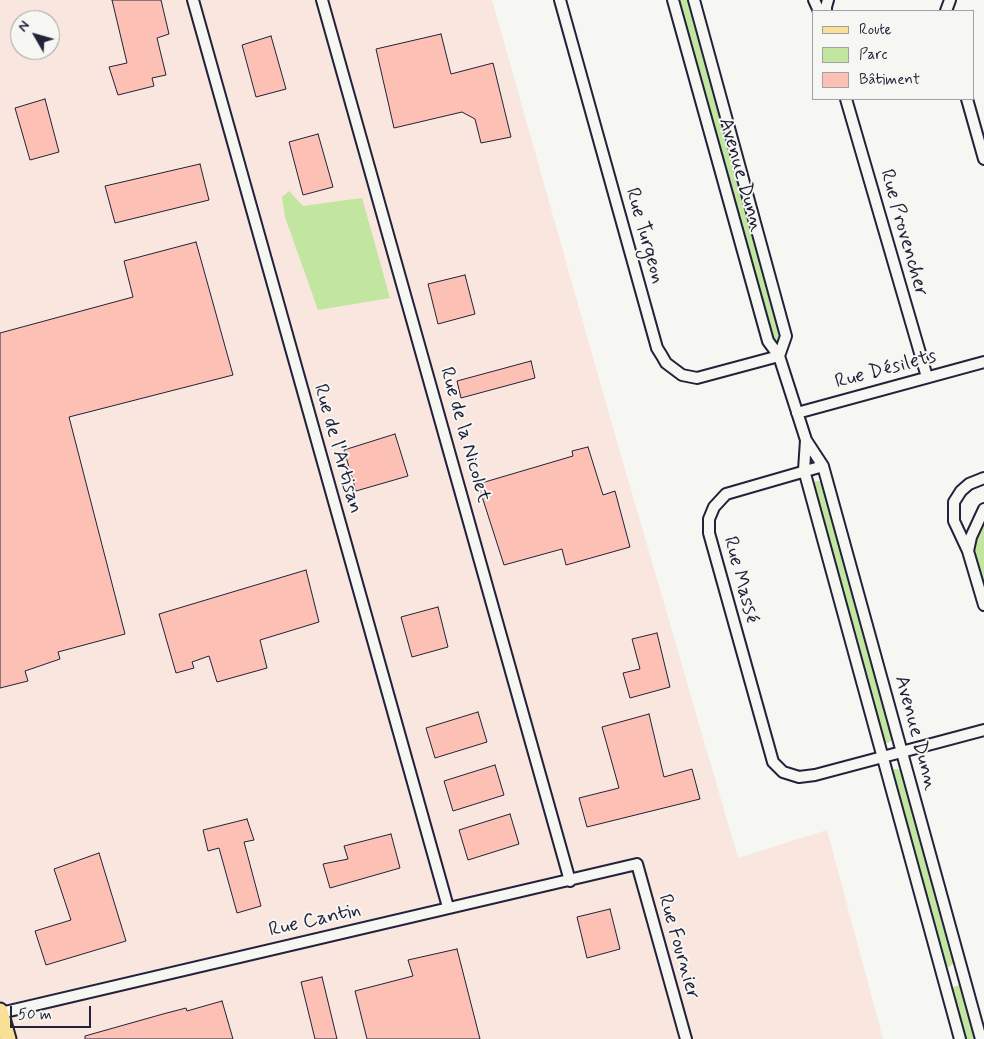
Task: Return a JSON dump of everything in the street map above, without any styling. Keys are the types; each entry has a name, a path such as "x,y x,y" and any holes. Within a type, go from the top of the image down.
{"main road":[{"path":"0,1012 8,1039"}],"street":[{"name":"Rue de l'Artisan","path":"193,0 448,907"},
{"name":"Rue de la Nicolet","path":"322,0 570,881"},
{"name":"Rue Turgeon","path":"560,0 657,348 666,363 682,375 697,378 779,356"},
{"name":"Avenue Dunn","path":"673,0 768,341 779,356 806,440 823,466 981,1039"},
{"name":"Avenue Dunn","path":"694,0 786,336 779,356"},
{"name":"Rue Provencher","path":"846,100 927,377"},
{"path":"968,100 984,159"},
{"name":"Rue Désilets","path":"797,413 984,362"},
{"name":"Avenue Dunn","path":"806,440 804,470 960,1039"},
{"name":"Rue Massé","path":"823,466 726,494 714,507 709,520 709,533 773,762 783,772 799,777 815,775 883,757"},
{"path":"984,478 969,484 961,491 954,502 954,521 968,551 984,605"},
{"path":"968,551 971,537 984,509"},
{"path":"883,757 984,730"},
{"name":"Rue Cantin","path":"0,1012 637,864"},
{"name":"Rue Fournier","path":"637,864 686,1039"}],"shaded area":[{"path":"0,0 492,0 611,421 738,858 827,830 883,1039 8,1039 0,1011"}],"green space":[{"path":"679,0 690,0 783,337 777,343 772,341"},
{"path":"289,191 303,206 362,198 390,298 318,310 285,217 282,197"},
{"path":"815,481 823,483 894,738 888,743 883,742 813,486"},
{"path":"984,509 984,605 968,551"},
{"path":"894,769 902,771 955,962 949,967 944,966 892,773"},
{"path":"960,985 975,1039 965,1039 950,988"}],"building":[{"path":"112,0 161,0 169,34 157,38 166,75 152,78 154,86 118,95 109,67 127,63"},
{"path":"441,34 451,74 493,63 511,137 481,143 475,119 462,112 394,128 376,49"},
{"path":"271,36 286,89 256,97 242,45"},
{"path":"45,99 59,152 30,160 15,108"},
{"path":"318,134 333,187 303,195 289,142"},
{"path":"200,164 209,200 115,223 105,186"},
{"path":"196,242 233,375 69,417 125,634 58,652 60,659 25,671 28,681 0,688 0,333 133,297 124,261"},
{"path":"465,275 475,314 438,324 428,284"},
{"path":"531,361 535,378 461,398 457,381"},
{"path":"395,434 408,476 356,491 344,450"},
{"path":"588,447 603,495 615,491 630,547 566,565 562,549 504,565 478,484 573,456 572,451"},
{"path":"306,570 319,622 260,640 267,668 217,682 209,656 192,662 194,668 176,673 159,614"},
{"path":"438,607 448,647 412,657 401,617"},
{"path":"657,633 670,687 630,698 623,673 640,669 632,639"},
{"path":"478,712 487,742 435,758 426,728"},
{"path":"649,714 664,777 692,769 700,799 587,827 579,798 619,788 602,727"},
{"path":"495,765 504,795 453,811 444,781"},
{"path":"510,814 519,844 468,860 459,830"},
{"path":"247,819 254,840 244,842 261,906 237,913 219,848 208,851 203,830"},
{"path":"391,834 400,868 330,888 323,864 348,859 344,846"},
{"path":"99,853 126,941 46,965 35,931 71,920 54,869"},
{"path":"610,909 620,949 587,958 577,917"},
{"path":"457,949 480,1039 367,1039 355,991 413,976 408,960"},
{"path":"322,977 337,1039 315,1039 301,982"},
{"path":"222,1001 233,1039 85,1039 85,1036 163,1014 186,1008 187,1011"}]}
